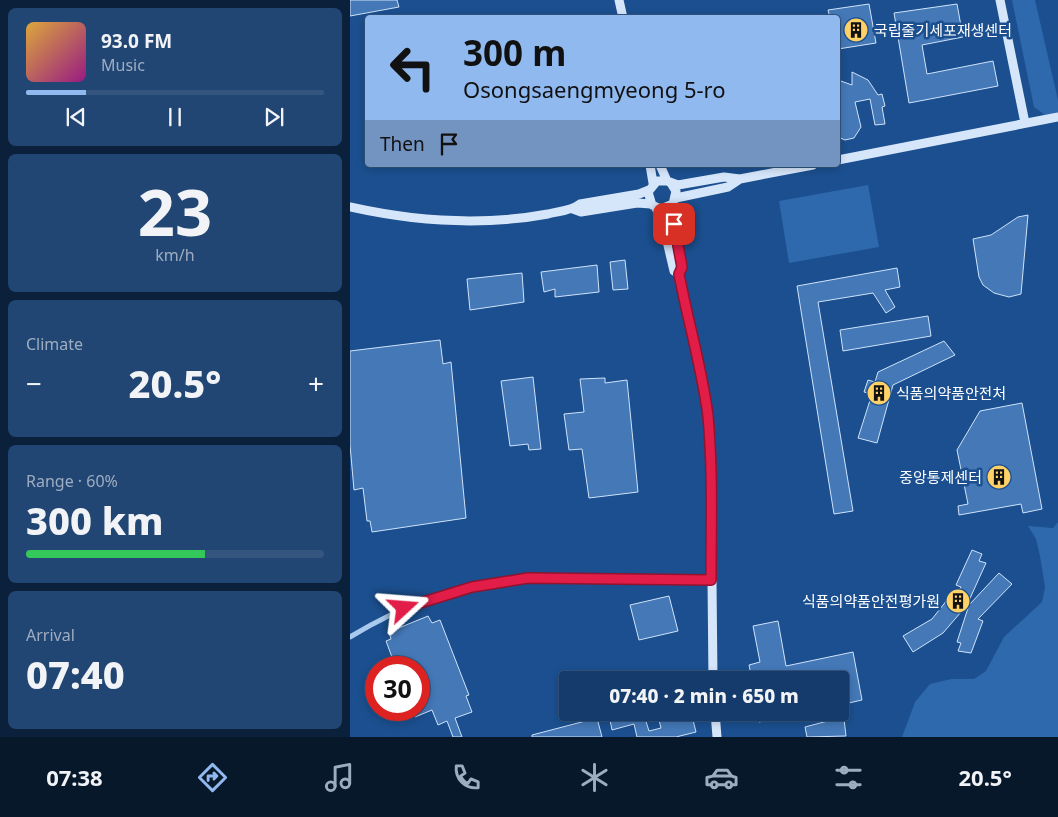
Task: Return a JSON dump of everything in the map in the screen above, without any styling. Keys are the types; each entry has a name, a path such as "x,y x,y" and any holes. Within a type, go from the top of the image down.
{"street":[{"path":"618,0 621,15"},
{"path":"1000,0 1025,123"},
{"path":"840,160 1058,117"},
{"path":"650,167 651,187 648,197 663,224 674,271 679,274"},
{"path":"661,167 676,191 674,224 682,267 679,274 701,372 708,417 712,479 713,671"},
{"path":"350,207 413,218 462,220 534,216 573,209 580,204 639,194 662,180 682,185 724,177 740,179 803,167"},
{"path":"573,209 581,212 637,203 665,209 675,201 728,187 740,179"},
{"path":"350,637 404,608 443,594 495,583 528,578 711,580"},
{"path":"716,721 717,737"}],"shaded area":[{"path":"1012,0 1035,0 1058,100 1058,112 1045,115 1034,107"},
{"path":"868,185 879,247 789,263 779,201"},
{"path":"1058,522 1058,737 902,737 915,702 930,684 951,679 974,679 986,671 1004,637 1042,602 1045,587 1040,556 1036,539 1028,526 1053,528"}],"building":[{"path":"350,0 397,0 399,7 350,16"},
{"name":"국립줄기세포재생센터","path":"869,4 876,43 840,49 840,15 829,15 828,10"},
{"path":"957,4 963,37 922,45 927,74 993,61 998,86 909,103 894,13"},
{"path":"852,72 868,80 878,95 882,94 885,106 882,107 885,124 875,125 870,99 855,102 861,127 854,138 845,140 840,138 840,81 852,85"},
{"path":"1028,215 1021,294 1009,297 994,293 983,285 979,277 973,239 991,235 1018,217"},
{"path":"625,260 628,289 613,290 610,262"},
{"path":"597,265 599,292 555,297 555,289 544,292 541,272"},
{"path":"897,268 900,287 885,290 895,307 886,313 873,293 818,302 853,511 834,514 797,286"},
{"path":"522,273 524,302 470,310 467,279"},
{"path":"928,316 931,336 843,351 840,330"},
{"path":"440,340 443,364 451,362 466,518 372,532 370,521 367,521 363,488 354,490 350,445 350,351"},
{"name":"식품의약품안전처","path":"944,341 955,355 893,385 877,443 858,438 872,394 864,392 868,380 875,382 878,372"},
{"path":"533,377 541,449 529,450 528,444 510,446 501,381"},
{"path":"605,378 605,383 627,380 638,492 589,498 582,449 569,450 564,414 584,412 580,379"},
{"name":"중앙통제센터","path":"1022,403 1042,509 1023,513 1021,504 959,515 958,506 968,504 957,450 980,411"},
{"name":"식품의약품안전평가원","path":"972,550 982,554 979,561 986,563 967,605 943,633 913,652 903,636 932,619 951,595 955,597 961,587 956,585"},
{"name":"식품의약품안전평가원","path":"999,573 1012,584 978,619 983,621 971,653 958,651 961,643 957,642 969,605"},
{"path":"669,596 678,631 639,640 630,605"},
{"path":"428,616 432,623 440,620 469,695 466,696 472,712 455,718 462,737 453,737 447,721 438,725 432,710 430,711 430,656 392,656 386,641 391,639 389,632"},
{"path":"778,621 786,666 853,652 862,700 849,703 849,671 750,671 749,665 760,662 753,626"},
{"path":"586,721 598,721 602,737 532,737 532,735"},
{"path":"610,721 646,721 649,731 661,728 659,721 693,721 696,732 676,737 637,737 634,724 612,730"},
{"path":"828,721 844,721 846,736 807,737 805,727"}],"place":[{"name":"국립줄기세포재생센터","path":"856,30"},
{"name":"식품의약품안전처","path":"879,393"},
{"name":"중앙통제센터","path":"999,477"},
{"name":"식품의약품안전평가원","path":"958,601"}],"route":[{"path":"404,608 443,594 472,587 528,578 711,580 712,479 708,417 701,372 679,274 682,267 674,224"}]}
